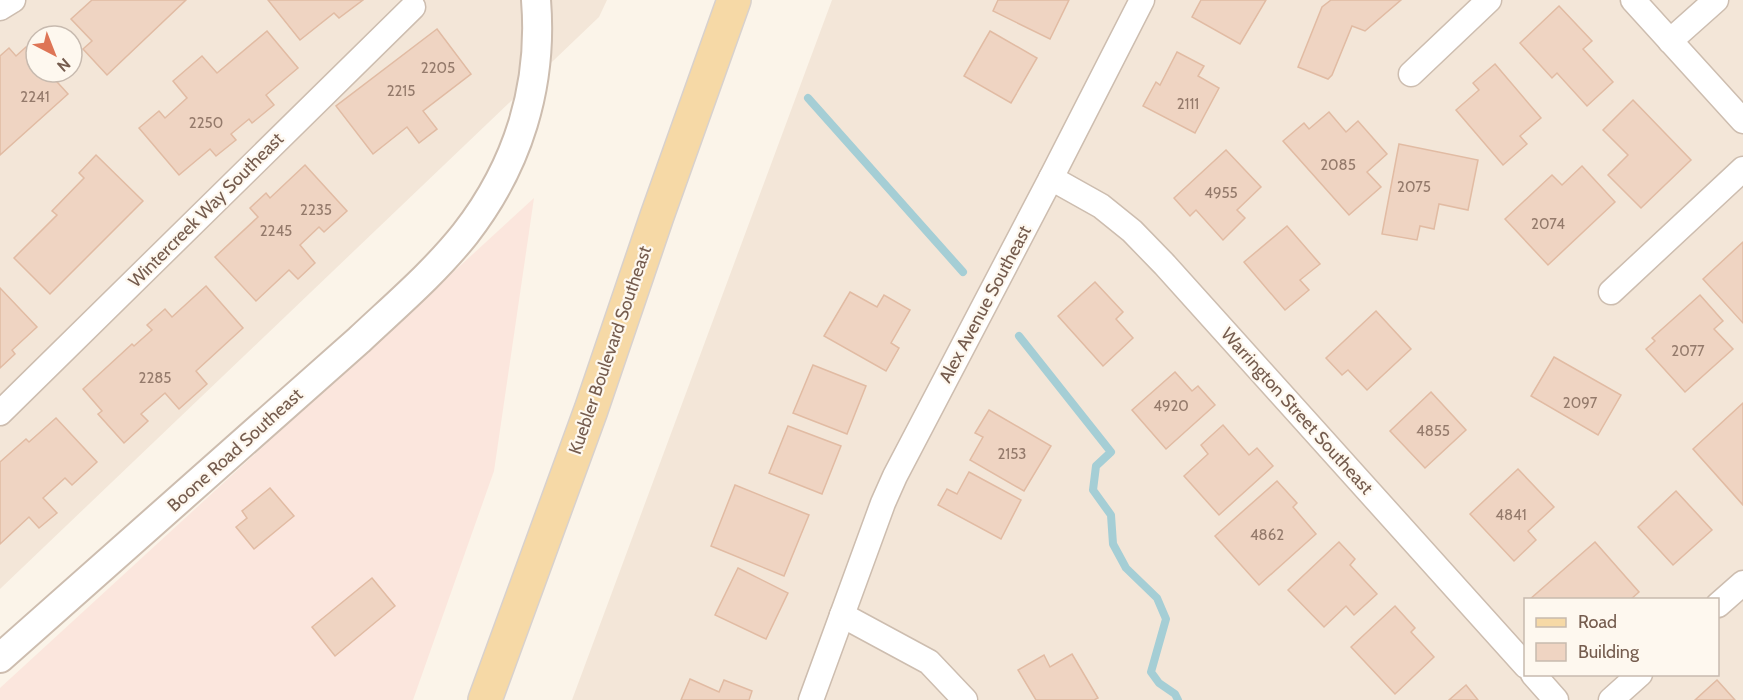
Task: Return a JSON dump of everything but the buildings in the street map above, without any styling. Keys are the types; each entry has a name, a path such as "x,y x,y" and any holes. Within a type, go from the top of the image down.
{"main road":[{"name":"Kuebler Boulevard Southeast","path":"485,700 591,410 734,0"}],"street":[{"path":"0,8 13,0"},
{"name":"Boone Road Southeast","path":"2,654 366,333 413,290 465,234 500,180 528,110 535,75 538,25 536,0"},
{"name":"Alex Avenue Southeast","path":"812,700 883,503 895,476 1142,0"},
{"path":"1411,74 1489,0"},
{"path":"1633,0 1743,121"},
{"path":"1670,42 1716,0"},
{"name":"Wintercreek Way Southeast","path":"0,413 413,7"},
{"path":"1611,292 1743,169"},
{"name":"Warrington Street Southeast","path":"1051,178 1101,206 1132,231 1157,256 1524,664"},
{"path":"1719,604 1743,583"},
{"path":"842,615 929,662 965,700"},
{"path":"1534,676 1556,700"},
{"path":"1611,700 1639,676"}],"shaded area":[{"path":"0,0 607,0 599,17 0,589"},
{"path":"832,0 1743,0 1743,700 572,700"},
{"path":"534,198 494,471 413,700 0,700 0,688"}],"waterway":[{"path":"808,98 963,272"},
{"path":"1019,336 1111,452 1096,466 1093,490 1111,515 1113,544 1126,568 1157,598 1166,619 1151,672 1159,683 1175,694 1178,700"}]}
